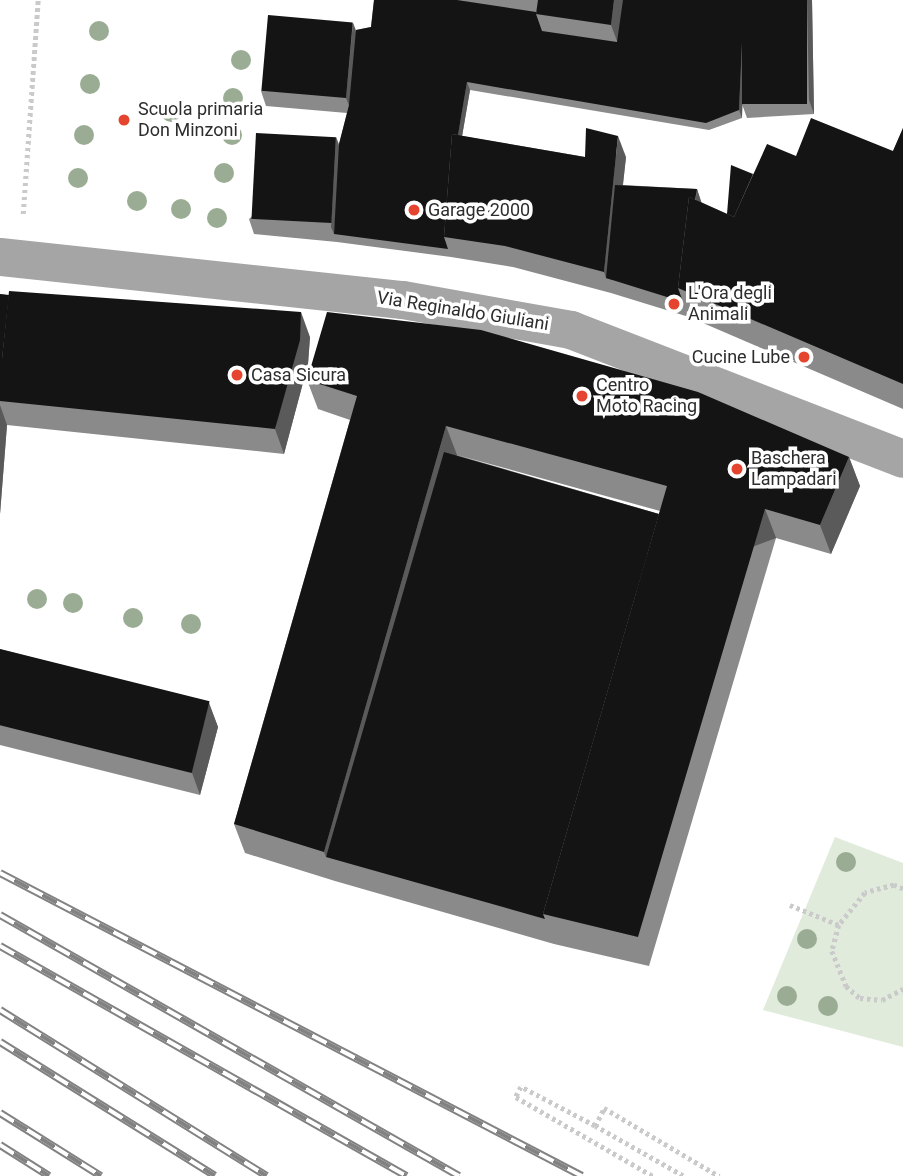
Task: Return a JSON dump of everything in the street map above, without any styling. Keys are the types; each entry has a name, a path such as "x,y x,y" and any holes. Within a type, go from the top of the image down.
{"main road":[{"name":"Via Reginaldo Giuliani","path":"0,257 403,300 549,325 637,352 903,459"}],"path":[{"path":"23,214 38,0"},
{"path":"903,889 894,885 865,893 839,925 832,951 846,986 860,998 882,1000 903,989"},
{"path":"790,905 839,925"},
{"path":"653,1176 516,1097 521,1087 683,1176"},
{"path":"595,1126 604,1108 719,1176"}],"green space":[{"path":"835,837 903,863 903,1047 763,1010"}],"building":[{"path":"374,0 457,0 536,12 542,31 617,42 623,0 742,0 739,110 706,123 467,82 458,135 452,134 444,237 448,249 334,234 339,144 349,105 356,30 371,27"},
{"path":"538,0 614,0 611,25 536,14"},
{"path":"742,0 807,0 807,104 742,104"},
{"path":"268,15 353,22 346,98 261,91"},
{"path":"811,118 893,151 903,128 903,384 678,288 689,197 734,217 767,144 796,156"},
{"path":"586,128 618,136 604,272 505,246 444,237 452,134 585,157"},
{"path":"256,133 336,137 331,223 251,219"},
{"path":"731,165 753,174 734,217 727,214"},
{"path":"615,185 697,189 695,200 689,197 678,288 683,302 606,278"},
{"path":"9,291 301,312 300,340 275,429 0,401 0,359"},
{"path":"0,294 9,295 2,359 0,359"},
{"path":"327,312 481,330 698,392 849,457 820,525 765,509 638,937 543,914 667,486 446,426 324,852 234,824 357,396 307,380"},
{"path":"444,452 659,514 543,914 545,919 326,857"},
{"path":"0,649 210,701 192,773 0,725"}],"railway":[{"path":"0,873 582,1176"},
{"path":"0,915 459,1176"},
{"path":"0,946 406,1176"},
{"path":"0,1010 267,1176"},
{"path":"0,1042 215,1176"},
{"path":"0,1113 101,1176"},
{"path":"0,1145 49,1176"}],"place":[{"name":"Scuola primaria Don Minzoni","path":"124,120"},
{"name":"Garage 2000","path":"414,210"},
{"name":"L'Ora degli Animali","path":"674,304"},
{"name":"Cucine Lube","path":"804,357"},
{"name":"Casa Sicura","path":"237,375"},
{"name":"Centro Moto Racing","path":"582,396"},
{"name":"Baschera Lampadari","path":"737,469"}]}
